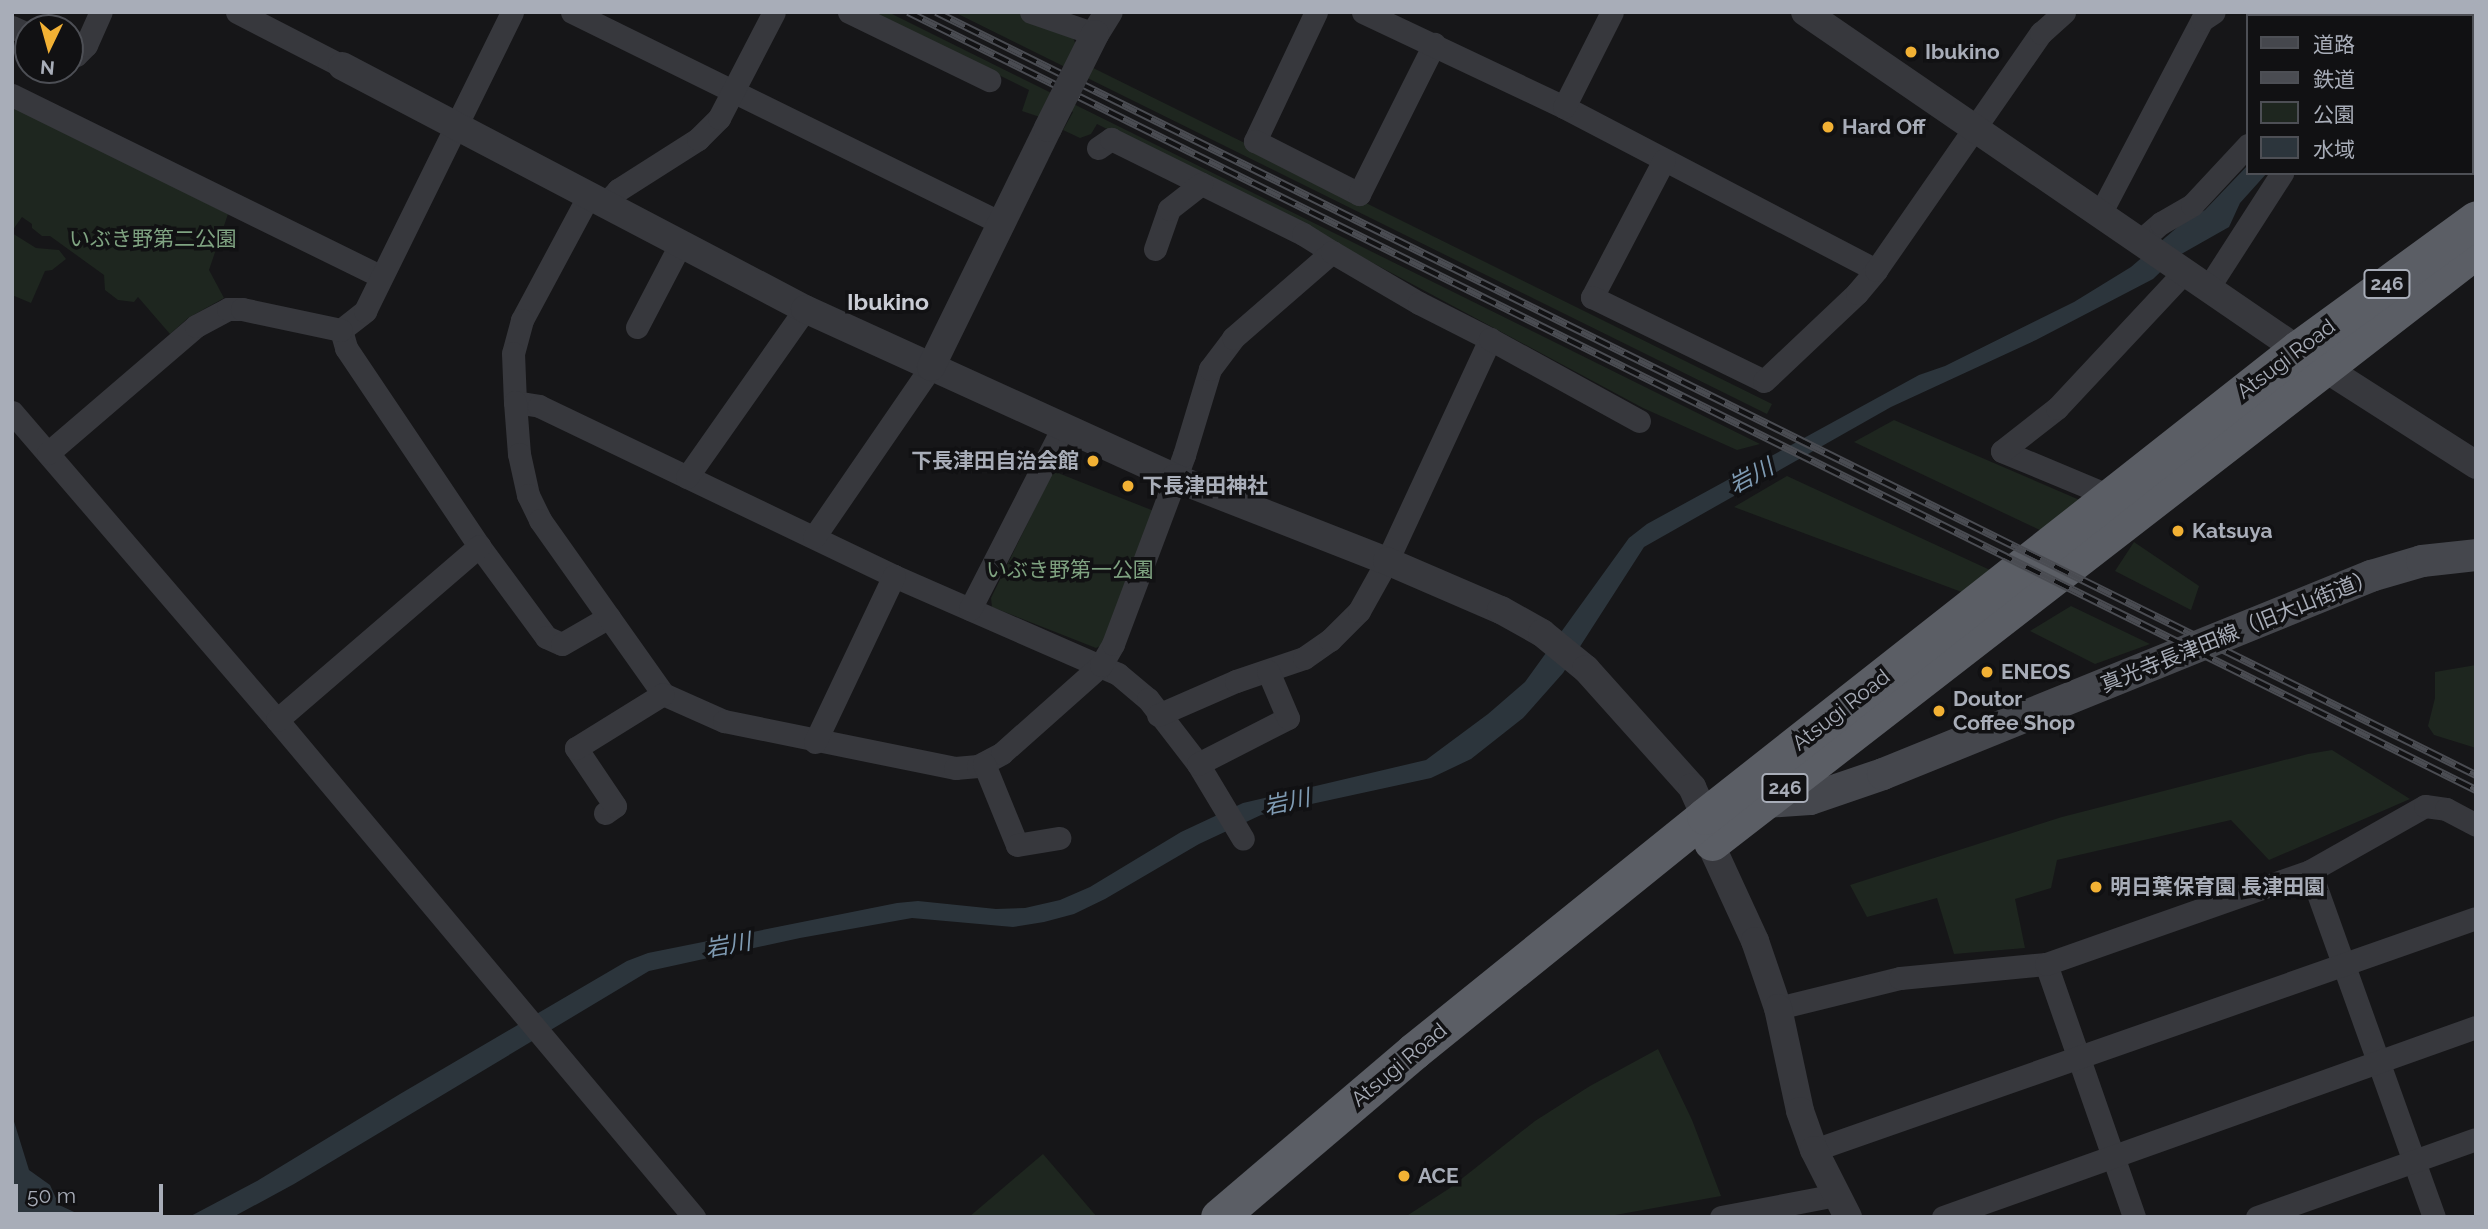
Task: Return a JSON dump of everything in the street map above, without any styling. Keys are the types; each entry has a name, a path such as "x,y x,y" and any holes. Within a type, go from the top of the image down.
{"highway":[{"name":"Atsugi Road","path":"1219,1217 1414,1051 1708,830 1766,802 2476,219"},
{"name":"Atsugi Road","path":"1253,1217 1708,830 2110,496 2310,358 2476,250"}],"main road":[{"name":"真光寺長津田線（旧大山街道）","path":"1766,802 1810,799 1883,774 2371,576 2422,561 2476,555"}],"street":[{"path":"84,47 102,12"},
{"path":"237,12 805,309 1175,478 1387,561 1501,610 1542,633 1583,667 1692,787 1755,941 1778,1008 1800,1111 1814,1150 1842,1206 1721,1217"},
{"path":"341,330 365,311 512,12"},
{"path":"572,12 1003,224"},
{"path":"774,12 736,92 719,118 698,139 618,190 598,199 522,320 513,353 519,454 528,495 540,520 663,694 724,721 815,742 955,768 984,764 1002,753 1101,665 1114,643 1175,478 1210,369 1233,338 1332,252"},
{"path":"849,12 989,80"},
{"path":"814,537 930,367 1102,23 1031,12"},
{"path":"1316,12 1255,141 1359,194 1434,44"},
{"path":"1363,12 1564,107 1876,270"},
{"path":"1564,107 1612,12"},
{"path":"1805,12 2310,358 2476,465"},
{"path":"1664,160 1592,297 1764,381 1857,293 1876,270 2041,33 2064,12"},
{"path":"2100,214 2202,20 2214,12"},
{"path":"12,95 380,276"},
{"path":"1098,148 1111,139 1201,184 1332,252 1419,303 1639,421"},
{"path":"2142,243 2161,223 2192,205 2246,147"},
{"path":"2208,288 2281,175"},
{"path":"1155,249 1169,209 1201,184"},
{"path":"637,327 681,243"},
{"path":"2110,496 2002,451 2057,408 2183,270"},
{"path":"48,453 196,326 228,309 242,309 341,330"},
{"path":"687,477 805,309"},
{"path":"341,330 346,348 479,546 546,637 562,644 609,617"},
{"path":"1158,715 1174,705 1304,658 1330,640 1359,611 1387,561 1490,339"},
{"path":"515,402 539,406 894,576 1118,674 1148,699 1198,764 1242,837"},
{"path":"12,412 277,720 694,1217"},
{"path":"970,609 1063,427"},
{"path":"277,720 479,546"},
{"path":"815,742 894,576"},
{"path":"1198,764 1288,718 1268,671"},
{"path":"616,806 576,748 663,694"},
{"path":"984,764 1017,845 1059,838"},
{"path":"1778,1008 1900,978 1968,969 2046,964 2310,871 2425,806 2446,809 2476,825"},
{"path":"2310,871 2434,1217"},
{"path":"1814,1150 2476,918"},
{"path":"2046,964 2134,1217"},
{"path":"1943,1217 2476,1027"},
{"path":"2257,1217 2476,1139"}],"green space":[{"path":"871,12 888,12 1760,444 1737,450 1643,408 1345,248 1097,124 1091,134 1080,138 1063,130 1073,112 1049,100 1040,117 1022,111 1029,90"},
{"path":"954,12 1021,12 1072,35 1076,45 1069,56 1772,404 1767,414"},
{"name":"いぶき野第二公園","path":"12,106 228,214 209,270 224,298 188,318 170,334 138,297 134,302 118,300 105,290 104,275 50,236 42,236 22,217 12,231"},
{"path":"12,233 36,248 59,250 66,259 52,270 45,271 31,303 12,295"},
{"path":"1894,420 2082,501 2044,532 1854,442"},
{"name":"いぶき野第一公園","path":"1053,471 1154,511 1106,643 1096,648 992,607 991,598"},
{"path":"1787,476 1990,570 1967,594 1734,507"},
{"path":"2134,542 2199,586 2191,610 2115,571"},
{"path":"2071,606 2150,644 2095,664 2030,631"},
{"path":"2476,665 2476,748 2434,735 2428,726 2435,698 2435,672"},
{"path":"2332,750 2410,799 2269,860 2231,820 2057,860 2051,888 2015,899 2025,948 1954,954 1937,898 1867,917 1850,885 2062,817"},
{"path":"1658,1049 1692,1120 1721,1196 1604,1217 1405,1217 1450,1188 1535,1121 1590,1086"},
{"path":"1043,1154 1097,1217 969,1217"}],"water":[{"name":"岩川","path":"2246,167 2246,175 2265,175 2240,203 2229,227 2176,257 2153,279 2036,340 1891,407 1644,547 1563,673 1523,718 1471,759 1431,778 1261,815 1199,844 1105,899 1074,914 1044,922 1013,927 912,918 800,938 649,971 294,1184 233,1217 189,1217 257,1181 627,961 648,953 897,903 918,901 996,909 1025,908 1060,900 1090,887 1181,832 1243,803 1426,760 1488,714 1525,682 1629,538 1647,524 1919,375 1945,366 2074,302 2131,267 2180,225 2205,210"},
{"path":"12,1115 29,1170 50,1185 59,1205 85,1217 12,1217"}],"railway":[{"path":"908,12 2476,790"},
{"path":"936,12 2476,775"}],"place":[{"name":"Ibukino","path":"1911,52"},
{"name":"Hard Off","path":"1828,127"},
{"name":"下長津田自治会館","path":"1093,461"},
{"name":"下長津田神社","path":"1128,486"},
{"name":"Katsuya","path":"2178,531"},
{"name":"ENEOS","path":"1987,672"},
{"name":"Doutor Coffee Shop","path":"1939,711"},
{"name":"明日葉保育園 長津田園","path":"2096,887"},
{"name":"ACE","path":"1404,1176"}],"district":[{"name":"Ibukino","path":"888,302"}]}
